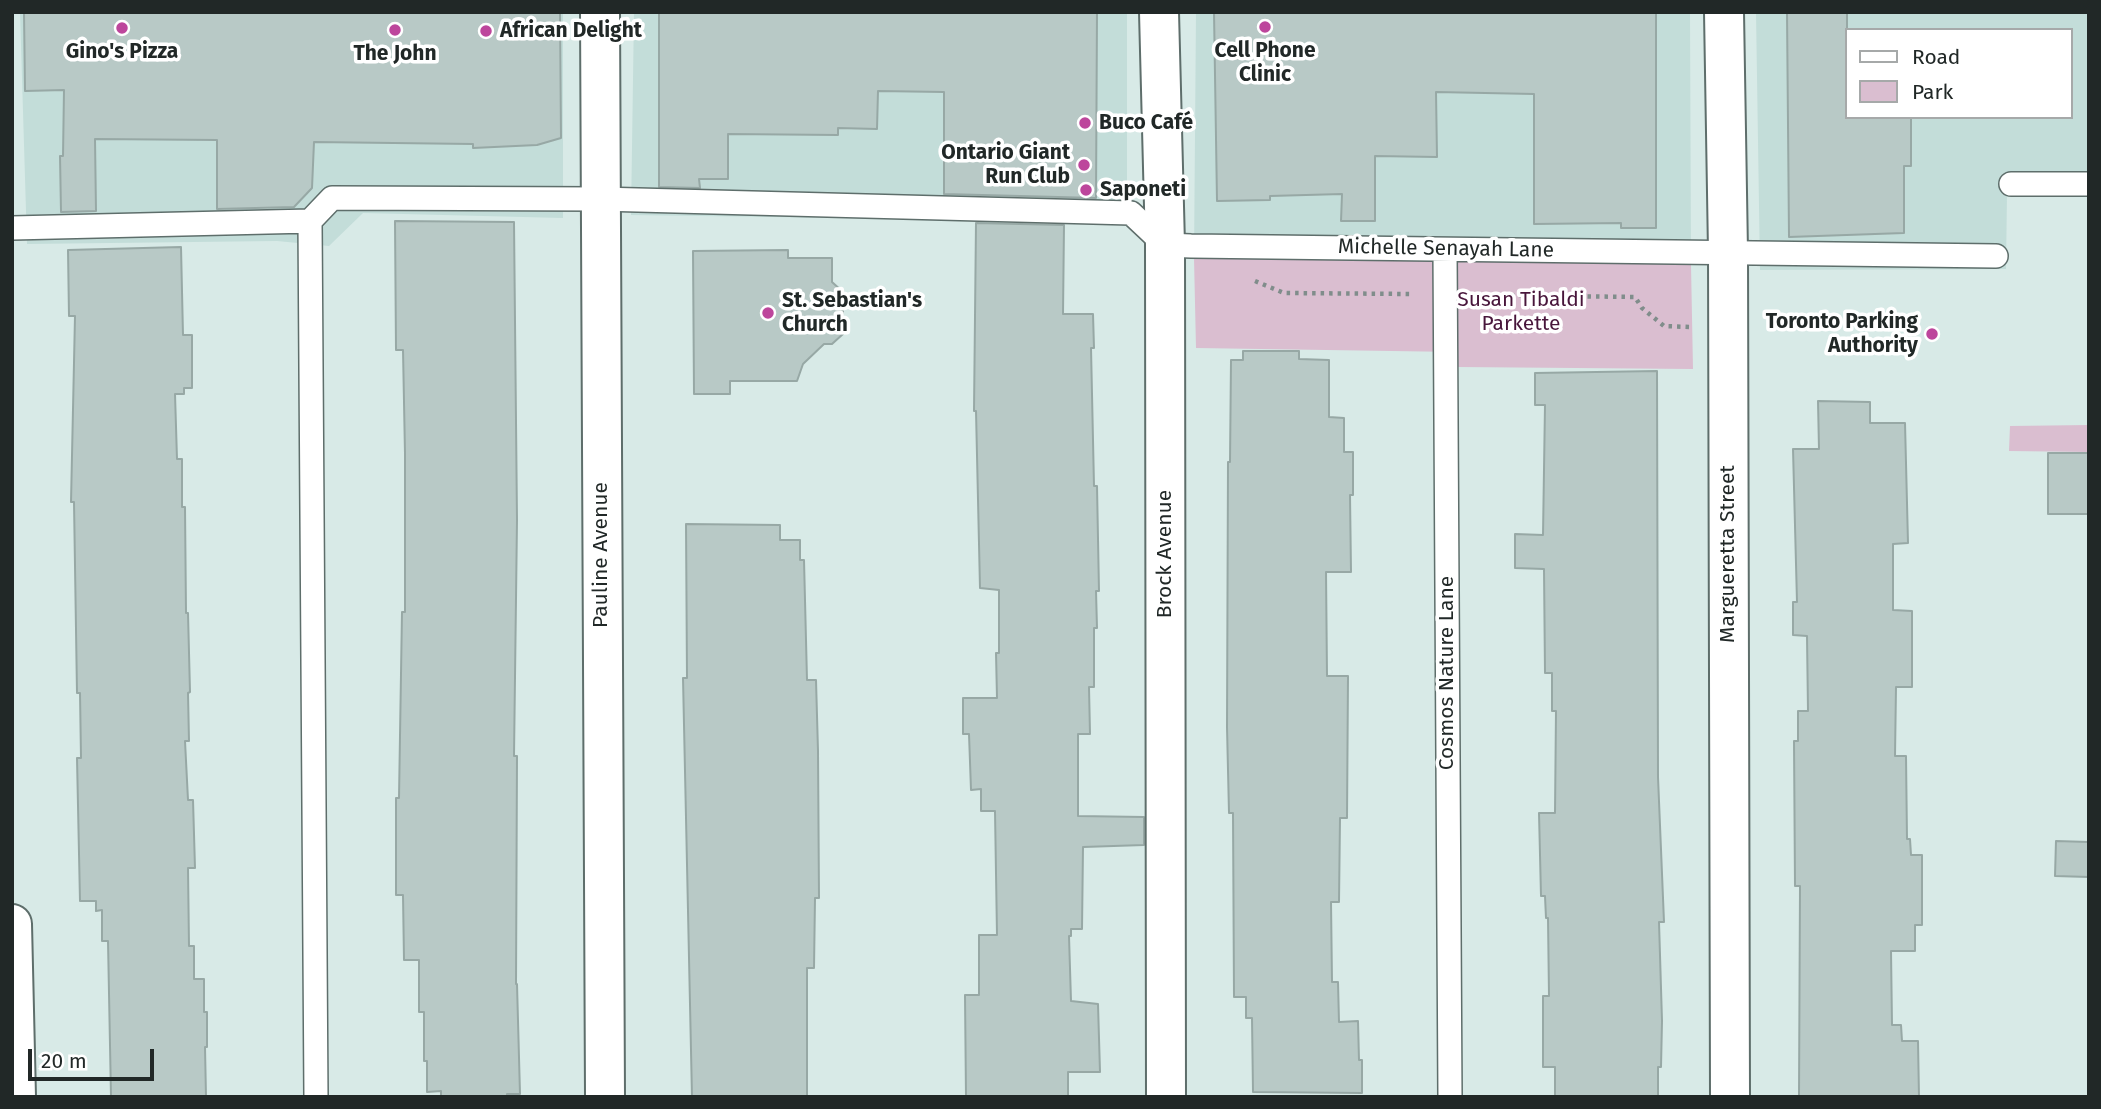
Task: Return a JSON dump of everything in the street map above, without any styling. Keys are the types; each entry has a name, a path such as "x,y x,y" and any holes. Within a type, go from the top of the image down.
{"street":[{"name":"Pauline Avenue","path":"600,12 605,1097"},
{"name":"Brock Avenue","path":"1159,12 1165,245 1166,1097"},
{"name":"Margueretta Street","path":"1724,12 1728,252 1730,1097"},
{"path":"12,923 16,1097"}],"lane":[{"path":"2011,184 2089,184"},
{"path":"316,1097 310,221 332,198 600,199 1131,213 1165,245"},
{"path":"12,229 310,221"},
{"name":"Michelle Senayah Lane","path":"1165,245 1996,256"},
{"name":"Cosmos Nature Lane","path":"1445,250 1450,1097"}],"shaded area":[{"path":"20,12 563,12 563,218 363,213 329,246 277,241 27,244"},
{"path":"634,12 1127,12 1127,222 631,215"},
{"path":"1196,12 1690,12 1691,265 1668,259 1223,253 1194,258"},
{"path":"1756,12 2089,12 2089,196 2007,194 2006,269 1760,270"}],"green space":[{"name":"Susan Tibaldi Parkette","path":"1223,253 1668,259 1691,265 1693,369 1458,367 1457,352 1196,348 1194,258"},
{"path":"2089,425 2089,452 2009,451 2010,426"}],"building":[{"path":"24,12 560,12 561,138 537,145 473,148 473,144 314,142 312,188 294,207 217,209 217,140 95,139 96,211 61,212 60,156 63,156 64,90 25,91"},
{"path":"659,12 1097,12 1096,198 944,194 944,92 878,91 877,129 838,128 838,135 728,134 728,179 699,179 700,188 659,187"},
{"path":"1214,12 1656,12 1656,228 1621,228 1621,223 1534,224 1534,94 1436,92 1437,157 1375,156 1375,221 1341,221 1342,194 1217,201"},
{"path":"1787,12 1847,12 1846,119 1911,119 1911,166 1904,166 1904,233 1789,237"},
{"path":"395,221 514,222 517,520 514,756 517,756 516,984 520,1094 507,1094 507,1097 441,1097 441,1091 427,1092 424,1012 419,1012 419,960 404,960 403,895 396,895 396,798 399,798 402,612 405,612 405,454 403,350 396,350"},
{"path":"976,223 1064,225 1063,314 1093,314 1094,348 1091,348 1099,591 1096,591 1097,628 1094,628 1094,687 1089,687 1090,734 1078,734 1078,816 1144,817 1144,845 1083,847 1082,929 1071,929 1069,936 1071,1001 1098,1004 1100,1072 1068,1072 1068,1097 966,1097 965,995 979,995 979,935 997,935 995,811 981,811 981,789 971,790 969,734 963,734 963,698 997,698 996,653 999,653 999,590 980,588 974,411"},
{"path":"181,247 183,335 192,335 192,388 184,388 184,394 175,394 177,459 182,459 182,507 185,507 190,692 189,741 185,741 188,800 193,800 195,868 188,868 189,946 194,946 194,979 204,979 204,1012 207,1012 206,1097 111,1097 108,941 102,941 102,910 96,911 96,901 80,901 77,758 81,758 80,693 77,693 74,502 71,502 75,316 69,316 68,250"},
{"name":"St. Sebastian's Church","path":"788,250 788,258 832,258 832,282 843,292 843,334 832,344 824,344 803,364 797,381 730,381 730,394 694,394 693,251"},
{"path":"1243,351 1299,351 1299,359 1329,360 1329,417 1344,418 1344,452 1353,452 1353,495 1350,495 1351,572 1326,572 1327,676 1348,676 1347,818 1340,818 1339,902 1331,902 1332,982 1338,982 1339,1022 1358,1021 1362,1093 1253,1092 1252,1018 1246,1018 1246,997 1234,997 1233,813 1229,813 1227,727 1228,462 1231,360 1243,360"},
{"path":"1657,371 1658,777 1664,922 1659,922 1662,1021 1658,1097 1555,1097 1555,1067 1543,1067 1543,996 1549,996 1548,918 1545,896 1541,896 1539,813 1555,813 1556,711 1552,711 1552,673 1545,673 1544,569 1515,568 1515,534 1543,535 1545,405 1535,405 1535,373"},
{"path":"1818,401 1870,402 1870,423 1905,423 1908,543 1893,544 1893,610 1912,611 1912,687 1896,687 1895,756 1906,756 1907,839 1910,839 1911,855 1922,855 1922,925 1915,925 1915,951 1891,951 1892,1025 1901,1025 1902,1041 1918,1041 1919,1097 1799,1097 1800,886 1795,886 1794,741 1798,741 1798,711 1808,711 1807,636 1793,635 1793,602 1797,602 1793,449 1819,449"},
{"path":"2048,453 2089,453 2089,514 2048,514"},
{"path":"686,524 780,525 780,540 800,540 800,560 804,560 807,680 816,680 818,751 819,898 815,898 814,968 807,968 807,1097 692,1097 683,678 687,678"},
{"path":"2056,841 2089,842 2089,877 2055,876"}],"place":[{"name":"Cell Phone Clinic","path":"1265,27"},
{"name":"Gino's Pizza","path":"122,28"},
{"name":"The John","path":"395,30"},
{"name":"African Delight","path":"486,31"},
{"name":"Buco Café","path":"1085,123"},
{"name":"Ontario Giant Run Club","path":"1084,165"},
{"name":"Saponeti","path":"1086,190"},
{"name":"St. Sebastian's Church","path":"768,313"},
{"name":"Toronto Parking Authority","path":"1932,334"}]}
